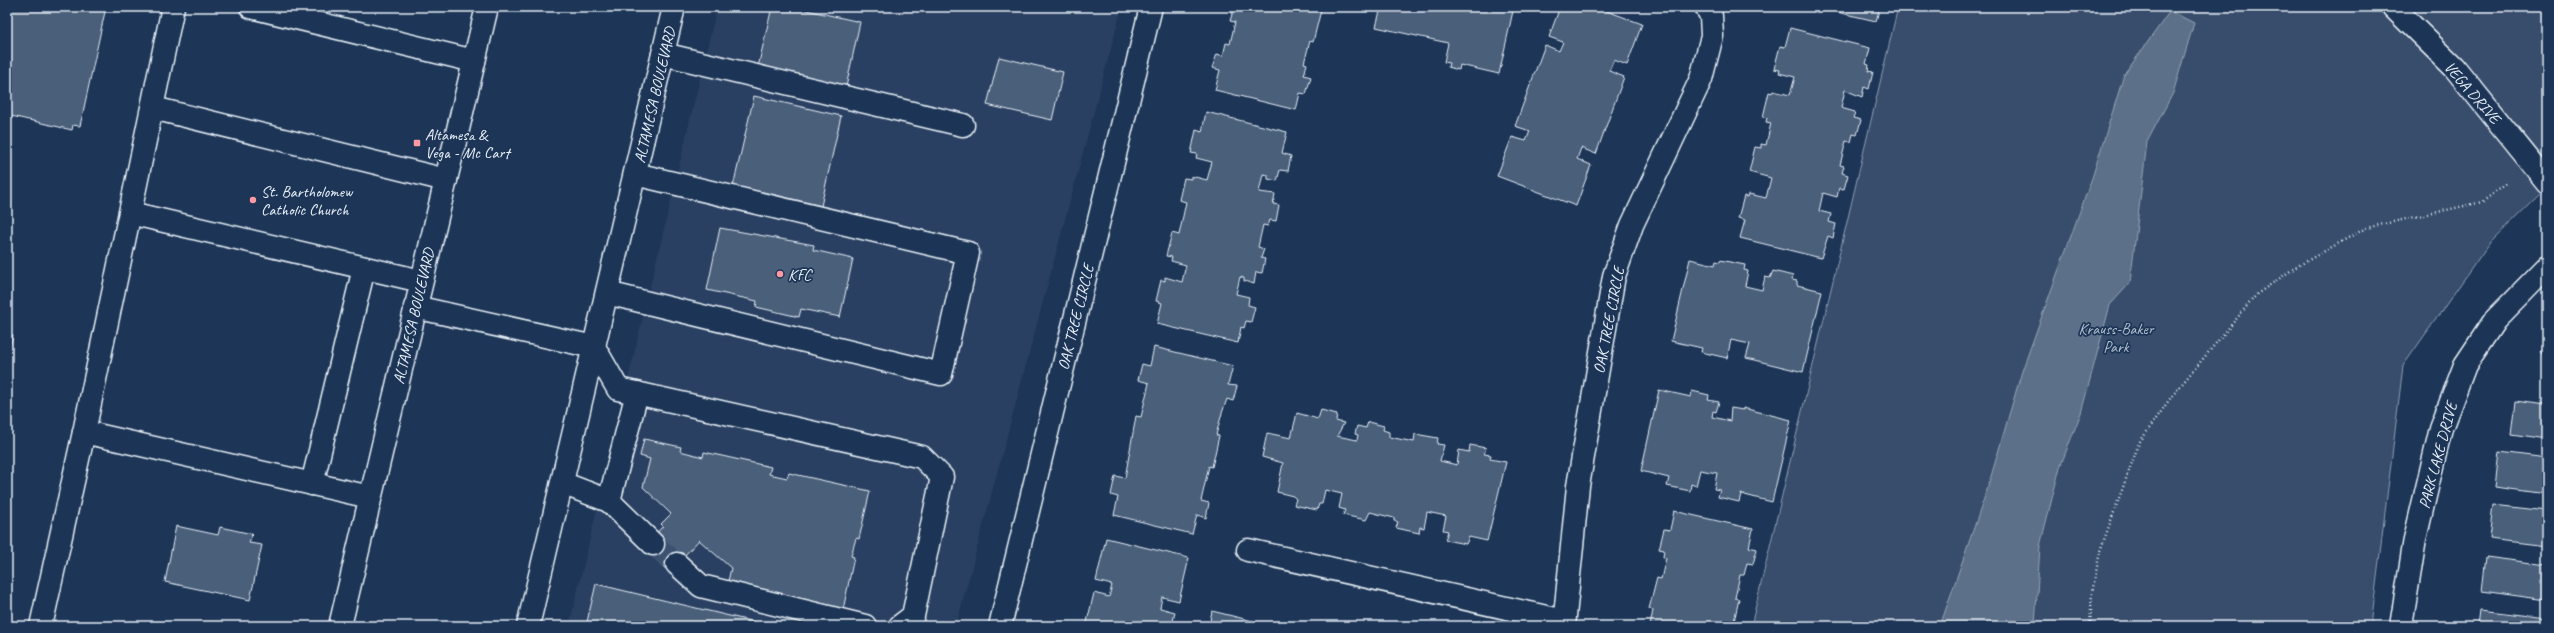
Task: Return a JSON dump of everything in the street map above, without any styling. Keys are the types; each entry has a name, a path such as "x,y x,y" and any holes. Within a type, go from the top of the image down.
{"main road":[{"path":"41,626 84,432 173,7"},
{"path":"251,7 474,61"},
{"name":"ALTAMESA BOULEVARD","path":"340,626 487,7"},
{"name":"ALTAMESA BOULEVARD","path":"528,626 674,7"},
{"name":"OAK TREE CIRCLE","path":"1000,626 1151,7"},
{"name":"OAK TREE CIRCLE","path":"1564,623 1578,486 1614,276 1632,225 1701,79 1712,36 1711,16 1706,7"},
{"name":"VEGA DRIVE","path":"2393,7 2454,67 2547,182"},
{"path":"663,54 963,125"},
{"path":"153,108 446,180"},
{"path":"607,293 941,374 968,253 635,174"},
{"path":"130,213 421,281"},
{"name":"PARK LAKE DRIVE","path":"2401,626 2415,540 2441,428 2465,365 2495,320 2547,267"},
{"path":"312,484 364,268"},
{"path":"415,307 594,347 618,389 922,457 942,477 906,621"},
{"path":"609,501 637,393"},
{"path":"84,432 370,497"},
{"path":"562,483 609,501 653,544"},
{"path":"1248,550 1564,623"},
{"path":"677,564 701,586 866,626"}],"path":[{"path":"2090,626 2092,593 2100,551 2139,443 2172,396 2256,294 2296,267 2366,228 2482,202 2533,163"}],"shaded area":[{"path":"717,7 1122,7 956,626 569,626"},
{"path":"2170,11 2194,23 2173,93 2147,142 2130,283 2110,305 2081,413 2060,467 2040,546 2035,626 1940,626 1987,490 2022,371 2092,178 2124,75"}],"green space":[{"name":"Krauss-Baker Park","path":"1898,7 2547,7 2547,187 2488,245 2403,366 2371,626 1751,626"}],"building":[{"path":"7,7 106,7 80,126 73,125 72,130 7,115"},
{"path":"772,7 793,7 860,22 846,87 758,67"},
{"path":"1234,7 1316,7 1321,10 1313,42 1310,41 1304,63 1307,64 1304,75 1311,77 1306,94 1300,93 1296,110 1215,90 1220,70 1212,68 1217,54 1223,56 1226,43 1230,44 1235,22 1230,21"},
{"path":"1381,7 1494,7 1513,11 1499,74 1460,65 1459,70 1448,67 1449,63 1444,62 1448,43 1376,27"},
{"path":"1560,7 1596,7 1642,24 1627,65 1614,60 1609,71 1624,77 1596,154 1581,148 1577,159 1591,165 1576,206 1497,176 1512,137 1526,141 1530,131 1515,126 1545,45 1559,51 1563,42 1549,37"},
{"path":"1815,7 1880,7 1876,21"},
{"path":"1790,28 1870,48 1866,64 1869,65 1868,71 1873,72 1869,89 1864,87 1862,97 1845,90 1841,108 1855,112 1853,118 1861,120 1857,135 1853,134 1851,142 1846,141 1840,165 1844,166 1842,173 1848,175 1844,189 1839,188 1837,197 1823,193 1819,211 1831,214 1829,222 1836,224 1833,238 1828,236 1821,258 1740,238 1745,220 1738,218 1744,196 1748,197 1749,194 1766,198 1771,178 1749,172 1755,147 1761,148 1761,144 1766,145 1771,123 1766,122 1767,118 1763,117 1769,92 1772,93 1773,91 1790,95 1795,77 1779,73 1780,70 1774,69 1780,46 1785,47"},
{"path":"999,57 1063,72 1052,120 987,105"},
{"path":"754,96 841,116 821,206 733,187"},
{"path":"1206,112 1287,132 1282,153 1291,156 1288,171 1280,170 1277,181 1268,179 1268,175 1263,174 1259,192 1275,194 1273,204 1279,205 1276,221 1270,220 1268,226 1263,225 1258,247 1264,249 1261,258 1265,259 1262,273 1256,272 1254,284 1244,281 1244,278 1240,277 1236,294 1249,297 1248,305 1255,307 1251,322 1246,321 1244,328 1241,327 1238,343 1157,324 1162,303 1156,301 1161,280 1165,281 1165,277 1182,282 1186,265 1171,261 1172,257 1166,256 1172,233 1179,235 1186,202 1179,200 1184,178 1191,179 1191,176 1207,180 1212,162 1196,158 1197,154 1191,153 1196,130 1202,132"},
{"name":"KFC","path":"720,228 814,245 813,250 853,259 840,317 801,309 799,317 756,307 757,301 707,290"},
{"path":"1690,259 1715,265 1716,261 1720,262 1720,260 1745,265 1744,270 1748,271 1745,286 1762,290 1765,277 1770,278 1773,271 1793,276 1792,280 1797,281 1797,285 1822,291 1803,372 1746,358 1750,344 1731,340 1727,358 1701,352 1702,348 1671,341"},
{"path":"7,326 11,327 10,334 13,335 7,360"},
{"path":"1154,347 1233,366 1228,385 1237,386 1233,401 1227,399 1222,413 1216,435 1219,436 1212,467 1209,466 1201,501 1209,503 1206,518 1197,515 1192,534 1114,515 1118,497 1111,495 1115,476 1125,478 1136,416 1141,417 1149,383 1138,380 1142,364 1150,366"},
{"path":"2547,348 2547,361 2541,352"},
{"path":"1659,390 1691,397 1692,391 1709,395 1708,400 1719,402 1716,412 1713,411 1712,417 1730,421 1731,408 1743,410 1743,408 1791,420 1772,502 1741,494 1739,502 1718,497 1720,490 1714,489 1717,473 1700,470 1696,486 1691,484 1690,491 1667,486 1669,478 1641,471"},
{"path":"2515,401 2547,405 2547,439 2511,434"},
{"path":"1321,410 1337,414 1336,421 1344,423 1337,436 1357,440 1358,435 1355,434 1357,426 1366,428 1368,422 1384,426 1383,430 1389,432 1389,437 1414,442 1415,434 1438,438 1437,444 1444,445 1440,461 1457,465 1459,450 1469,452 1470,445 1486,448 1484,454 1491,455 1490,459 1506,462 1487,541 1469,537 1466,544 1445,540 1448,531 1443,530 1446,516 1427,512 1424,528 1420,527 1419,533 1396,528 1398,522 1394,521 1394,518 1370,512 1366,520 1343,515 1345,510 1339,508 1342,494 1325,490 1322,504 1319,504 1317,510 1294,505 1296,499 1293,496 1277,492 1283,463 1262,457 1267,433 1291,438 1297,413 1318,419"},
{"path":"644,439 681,447 680,451 703,457 704,452 771,467 769,474 787,478 789,473 870,491 859,539 856,538 851,556 854,557 843,610 727,586 731,568 699,540 669,572 646,550 654,536 663,526 661,524 671,514 643,487 650,459 640,456"},
{"path":"2499,452 2547,458 2547,494 2495,487"},
{"path":"2493,505 2547,511 2547,546 2489,539"},
{"path":"1674,511 1753,529 1749,547 1757,549 1753,564 1747,563 1744,575 1740,575 1735,598 1739,599 1733,626 1650,626 1653,610 1649,609 1657,578 1661,579 1666,558 1663,557 1664,550 1659,549 1664,529 1670,530"},
{"path":"176,526 218,535 220,527 252,534 249,543 262,545 250,600 165,582"},
{"path":"1106,538 1189,558 1179,601 1162,597 1160,608 1175,612 1172,626 1086,626 1094,593 1109,597 1112,585 1096,581"},
{"path":"2486,557 2547,565 2547,600 2482,591"},
{"path":"596,584 771,626 586,626"},
{"path":"2480,610 2547,618 2547,626 2478,626"},
{"path":"1212,611 1273,626 1209,626"}],"tunnel":[{"path":"653,544 677,564"}],"place":[{"name":"Altamesa & Vega - Mc Cart","path":"417,143"},
{"name":"St. Bartholomew Catholic Church","path":"253,200"},
{"name":"KFC","path":"780,274"}]}
